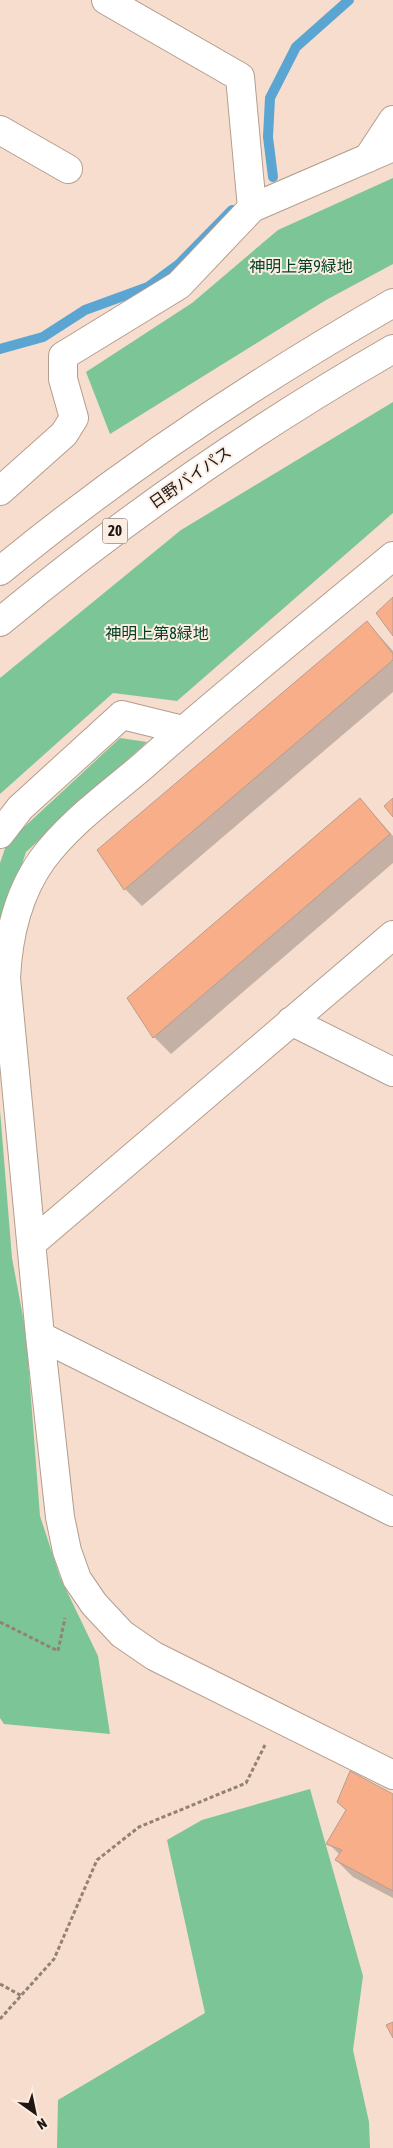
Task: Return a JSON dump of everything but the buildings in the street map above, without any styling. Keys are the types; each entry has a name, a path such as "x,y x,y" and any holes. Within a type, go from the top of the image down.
{"main road":[{"path":"106,0 240,77 252,208"},
{"path":"368,158 393,120"},
{"path":"0,130 68,168"},
{"path":"0,491 64,434 74,418 63,379 63,356 179,285 252,208 393,147"},
{"name":"20","path":"0,571 68,516 212,414 306,353 393,303"},
{"name":"日野バイパス","path":"0,622 111,533 234,446 319,392 393,350"},
{"path":"393,556 183,730 61,836 41,862 15,916 7,955 6,986 40,1336 60,1517 67,1551 78,1579 94,1604 122,1634 154,1656 393,1775"},
{"path":"0,834 20,808 122,715 183,730"},
{"path":"32,1243 393,935"},
{"path":"291,1021 393,1072"},
{"path":"40,1336 393,1512"}],"path":[{"path":"0,1622 58,1651 69,1598 78,1579"},
{"path":"0,2019 54,1959 97,1860 138,1827 246,1783 279,1718"},
{"path":"0,1984 22,1996"}],"green space":[{"name":"神明上第9緑地","path":"393,178 393,264 326,300 110,434 86,372 192,303 278,230"},
{"name":"神明上第8緑地","path":"393,402 393,513 177,701 113,693 0,794 0,678 181,530"},
{"path":"120,738 147,742 26,852 4,920 0,942 0,863 7,843"},
{"path":"0,1110 12,1258 26,1333 40,1516 60,1577 98,1656 110,1734 4,1724 0,1718"},
{"path":"310,1789 363,1976 353,2050 369,2122 370,2148 57,2148 58,2100 205,2013 167,1840 202,1820"}],"waterway":[{"path":"273,177 268,137 270,98 296,47 349,0"},
{"path":"0,349 43,337 85,310 148,287 179,264 232,210"}]}
